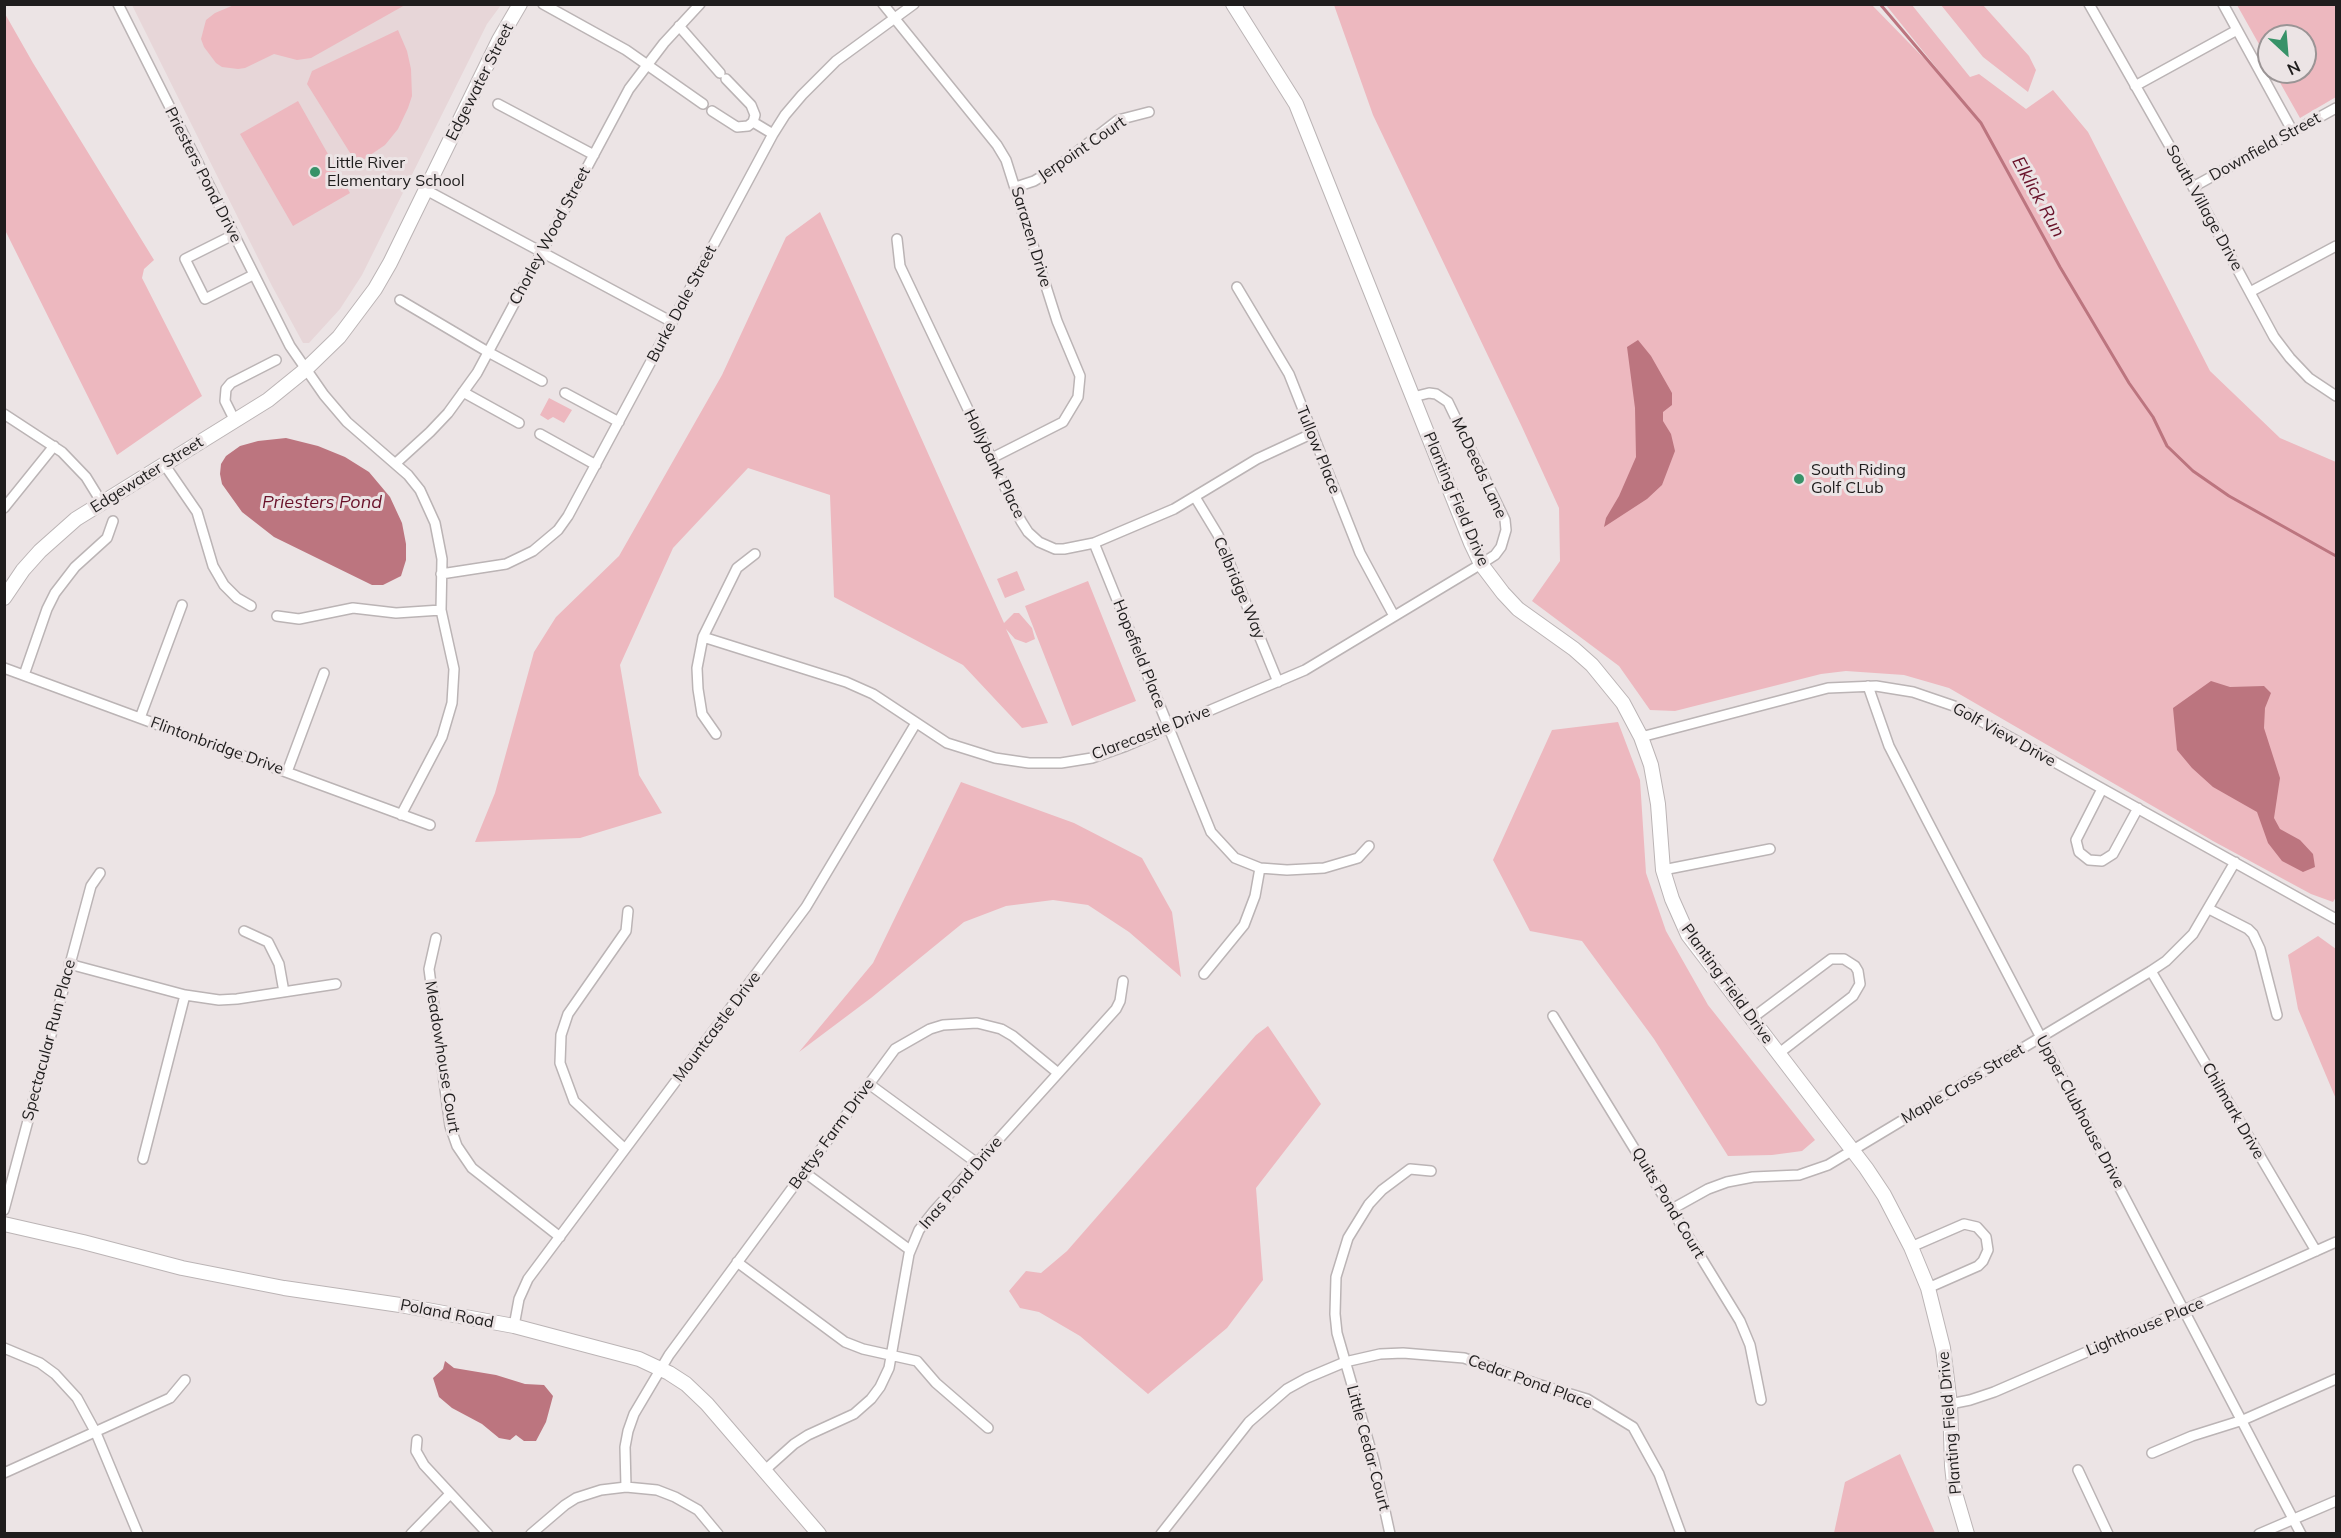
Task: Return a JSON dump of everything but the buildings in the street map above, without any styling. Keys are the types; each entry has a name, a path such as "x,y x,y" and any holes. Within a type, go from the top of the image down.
{"street":[{"name":"Priesters Pond Drive","path":"118,4 253,275 305,370"},
{"name":"Edgewater Street","path":"4,598 23,570 40,551 76,519 268,400 305,370 339,337 375,289 499,40 520,4"},
{"path":"543,4 626,50 703,104"},
{"name":"Chorley Wood Street","path":"396,463 430,432 464,392 488,352 622,102 647,64 700,4"},
{"name":"Sarazen Drive","path":"883,4 997,145 1006,160 1057,321 1077,365 1081,386 1075,405 1063,422 990,459"},
{"name":"Burke Dale Street","path":"441,574 506,564 533,551 547,541 568,516 773,134 791,108 818,77 914,4"},
{"name":"South Village Drive","path":"2089,4 2193,187 2274,337 2289,358 2309,378 2337,396"},
{"path":"2223,4 2293,132"},
{"name":"Planting Field Drive","path":"1234,5 1296,104 1481,564 1518,609 1574,649 1592,665 1623,703 1641,737 1655,785 1663,870 1672,899 1689,935 1884,1194 1911,1247 1928,1288 1943,1348 1950,1404 1953,1475 1959,1512 1966,1533"},
{"path":"679,26 754,110 753,122 748,126 737,127 712,111"},
{"path":"2135,86 2237,30"},
{"path":"498,104 594,155"},
{"name":"Downfield Street","path":"2193,187 2337,108"},
{"name":"Jerpoint Court","path":"1016,188 1051,172 1118,120 1149,112"},
{"path":"753,122 773,134"},
{"path":"426,190 672,322"},
{"path":"233,235 185,259 205,298 253,275"},
{"name":"Hollybank Place","path":"897,239 900,266 1021,520 1033,537 1055,549 1076,548 1094,543 1160,516 1257,459 1311,434"},
{"path":"2250,292 2337,246"},
{"name":"Tullow Place","path":"1237,287 1289,374 1360,552 1394,616"},
{"path":"400,300 542,381"},
{"path":"235,421 225,401 226,389 231,383 276,360"},
{"path":"305,370 347,422 396,463 420,490 429,506 440,540 441,610 454,669 452,703 442,737 401,815"},
{"path":"464,392 519,423"},
{"path":"565,393 619,422"},
{"name":"McDeeds Lane","path":"1413,397 1429,393 1436,394 1448,402 1503,515 1506,530 1501,547 1495,555 1481,564"},
{"path":"4,414 54,446 80,470 102,503"},
{"path":"540,435 596,465"},
{"path":"4,508 54,446"},
{"path":"164,464 197,512 213,567 224,585 237,598 251,606"},
{"name":"Celbridge Way","path":"1195,497 1218,535 1278,682"},
{"path":"24,675 55,592 75,567 107,538 113,521"},
{"name":"Hopefield Place","path":"1094,543 1211,832 1235,858 1260,868 1287,870 1324,867 1358,858 1369,846"},
{"path":"716,734 702,714 698,689 697,668 703,637 737,568 755,554"},
{"name":"Clarecastle Drive","path":"703,637 846,682 873,694 947,743 995,758 1029,763 1061,763 1092,758 1126,747 1305,670 1481,564"},
{"path":"140,718 182,605"},
{"path":"277,616 299,619 353,608 396,613 441,610"},
{"name":"Flintonbridge Drive","path":"4,668 430,825"},
{"path":"287,772 324,673"},
{"name":"Golf View Drive","path":"1641,737 1809,692 1845,686 1868,686 1913,692 1954,706 2337,919"},
{"name":"Upper Clubhouse Drive","path":"1868,686 1889,746 2301,1533"},
{"name":"Mountcastle Drive","path":"514,1326 519,1299 528,1279 806,907 916,723"},
{"path":"2103,789 2076,840 2079,852 2089,860 2102,861 2112,854 2138,808"},
{"path":"1663,870 1770,849"},
{"name":"Maple Cross Street","path":"1672,1209 1708,1189 1727,1182 1799,1175 1828,1165 2151,971 2182,947 2193,934 2235,862"},
{"path":"1204,974 1244,925 1255,896 1260,868"},
{"name":"Spectacular Run Place","path":"4,1210 91,886 100,873"},
{"path":"2209,909 2253,934 2260,949 2277,1015"},
{"path":"625,1149 574,1101 560,1063 561,1035 568,1014 626,931 628,911"},
{"path":"244,931 268,942 279,964 284,992"},
{"name":"Meadowhouse Court","path":"436,938 429,969 450,1126 457,1146 472,1168 560,1237"},
{"path":"1751,1019 1831,959 1844,959 1855,966 1860,984 1853,996 1778,1054"},
{"path":"69,964 186,995 219,1000 336,984"},
{"name":"Chilmark Drive","path":"2151,971 2316,1251"},
{"name":"Inas Pond Drive","path":"765,1470 801,1440 849,1417 871,1399 886,1378 910,1250 924,1222 1116,1009 1120,1001 1123,981"},
{"path":"143,1159 186,995"},
{"name":"Quits Pond Court","path":"1553,1016 1743,1327 1750,1345 1761,1400"},
{"name":"Bettys Farm Drive","path":"626,1487 625,1447 628,1431 634,1414 660,1368 895,1050 930,1029 960,1023 977,1023 1001,1029 1023,1043 1058,1072"},
{"path":"869,1084 977,1163"},
{"name":"Little Cedar Court","path":"1390,1533 1374,1461 1337,1333 1334,1296 1336,1277 1348,1238 1369,1204 1396,1178 1410,1169 1431,1171"},
{"path":"804,1172 910,1250"},
{"name":"Poland Road","path":"4,1224 216,1275 514,1326 639,1359 660,1368 686,1384 707,1404 819,1533"},
{"path":"1911,1247 1964,1224 1977,1227 1986,1237 1988,1250 1983,1262 1928,1288"},
{"name":"Lighthouse Place","path":"1950,1404 1994,1392 2337,1242"},
{"path":"737,1262 845,1342 863,1349 917,1361 936,1383 988,1428"},
{"path":"4,1348 24,1355 55,1374 77,1398 96,1433 138,1533"},
{"name":"Cedar Pond Place","path":"1161,1533 1234,1438 1265,1406 1307,1378 1345,1362 1380,1354 1403,1353 1464,1358 1587,1399 1634,1427 1659,1474 1681,1533"},
{"path":"2152,1453 2192,1436 2242,1420 2337,1379"},
{"path":"4,1473 170,1398 185,1380"},
{"path":"417,1440 416,1451 424,1465 488,1533"},
{"path":"2078,1470 2108,1533"},
{"path":"531,1533 576,1498 601,1490 626,1487 657,1490 675,1497 698,1509 718,1533"},
{"path":"411,1533 450,1494"},
{"path":"2259,1533 2337,1501"}],"shaded area":[{"name":"Little River Elementary School","path":"132,5 501,5 487,24 362,275 340,309 309,343 303,343 272,286"},
{"path":"234,5 405,5 311,58 297,60 274,54 238,69 222,67 216,63 201,39 206,20 215,13"},
{"path":"1334,5 1872,5 1951,86 1886,5 1912,5 1970,77 1979,74 2026,109 2053,90 2088,132 2210,371 2280,438 2336,462 2336,897 2333,902 2311,894 2213,841 1949,688 1904,675 1846,671 1821,674 1675,711 1650,710 1619,666 1532,601 1560,561 1559,508 1373,115"},
{"path":"1941,5 1983,5 2029,56 2036,70 2028,92 1983,57"},
{"path":"2237,5 2336,5 2336,97 2300,118 2281,84 2317,84 2317,24 2257,24 2257,41"},
{"path":"4,12 154,260 144,269 142,278 202,396 117,455 5,230"},
{"path":"398,30 407,51 411,69 412,96 398,129 385,145 357,164 307,84 312,71"},
{"path":"298,101 350,193 293,226 240,134"},
{"path":"820,212 1004,623 1014,613 1019,613 1032,628 1035,639 1026,643 1015,639 1006,629 1048,723 1022,728 963,665 834,597 830,495 748,468 673,548 620,665 639,775 662,813 580,838 475,842 495,793 534,652 556,617 619,556 722,375 786,237"},
{"path":"549,398 572,410 564,423 553,417 548,420 540,415"},
{"path":"1017,571 1025,590 1005,598 997,579"},
{"path":"1088,581 1136,701 1072,726 1025,606"},
{"path":"1618,722 1640,780 1646,873 1666,931 1708,1005 1815,1140 1802,1151 1772,1155 1728,1156 1654,1039 1582,941 1530,931 1493,860 1552,730"},
{"path":"961,782 1074,823 1142,858 1172,912 1181,977 1129,932 1088,905 1053,900 1006,906 964,922 871,998 799,1052 873,963"},
{"path":"2318,936 2336,949 2336,1099 2298,1009 2288,955"},
{"path":"1268,1026 1321,1104 1256,1188 1263,1280 1227,1328 1148,1394 1080,1336 1039,1312 1020,1308 1009,1291 1026,1271 1041,1273 1067,1251 1256,1035"},
{"path":"1900,1454 1935,1533 1834,1533 1845,1482"}],"water":[{"path":"1638,340 1651,356 1672,393 1672,405 1663,412 1663,421 1671,434 1675,451 1662,485 1647,499 1604,527 1606,518 1619,496 1636,457 1635,408 1627,347"},
{"name":"Priesters Pond","path":"286,438 318,446 345,457 369,472 390,497 402,523 406,544 406,560 401,576 383,585 372,585 274,537 242,512 222,484 221,464 226,456 240,446 258,441"},
{"path":"2211,681 2230,687 2264,686 2271,693 2265,708 2264,728 2280,778 2274,818 2280,829 2300,840 2313,854 2315,867 2303,872 2282,861 2268,843 2257,812 2213,787 2192,768 2177,750 2173,708"},
{"path":"445,1361 454,1368 496,1375 525,1384 544,1385 553,1396 546,1422 536,1441 524,1441 516,1435 510,1440 499,1438 482,1424 452,1408 439,1397 433,1378 443,1369"}],"waterway":[{"name":"Elklick Run","path":"1880,4 1981,123 2060,267 2129,383 2153,417 2167,446 2193,471 2229,496 2336,556"}],"place":[{"name":"Little River Elementary School","path":"315,172"},
{"name":"South Riding Golf CLub","path":"1799,479"}]}
